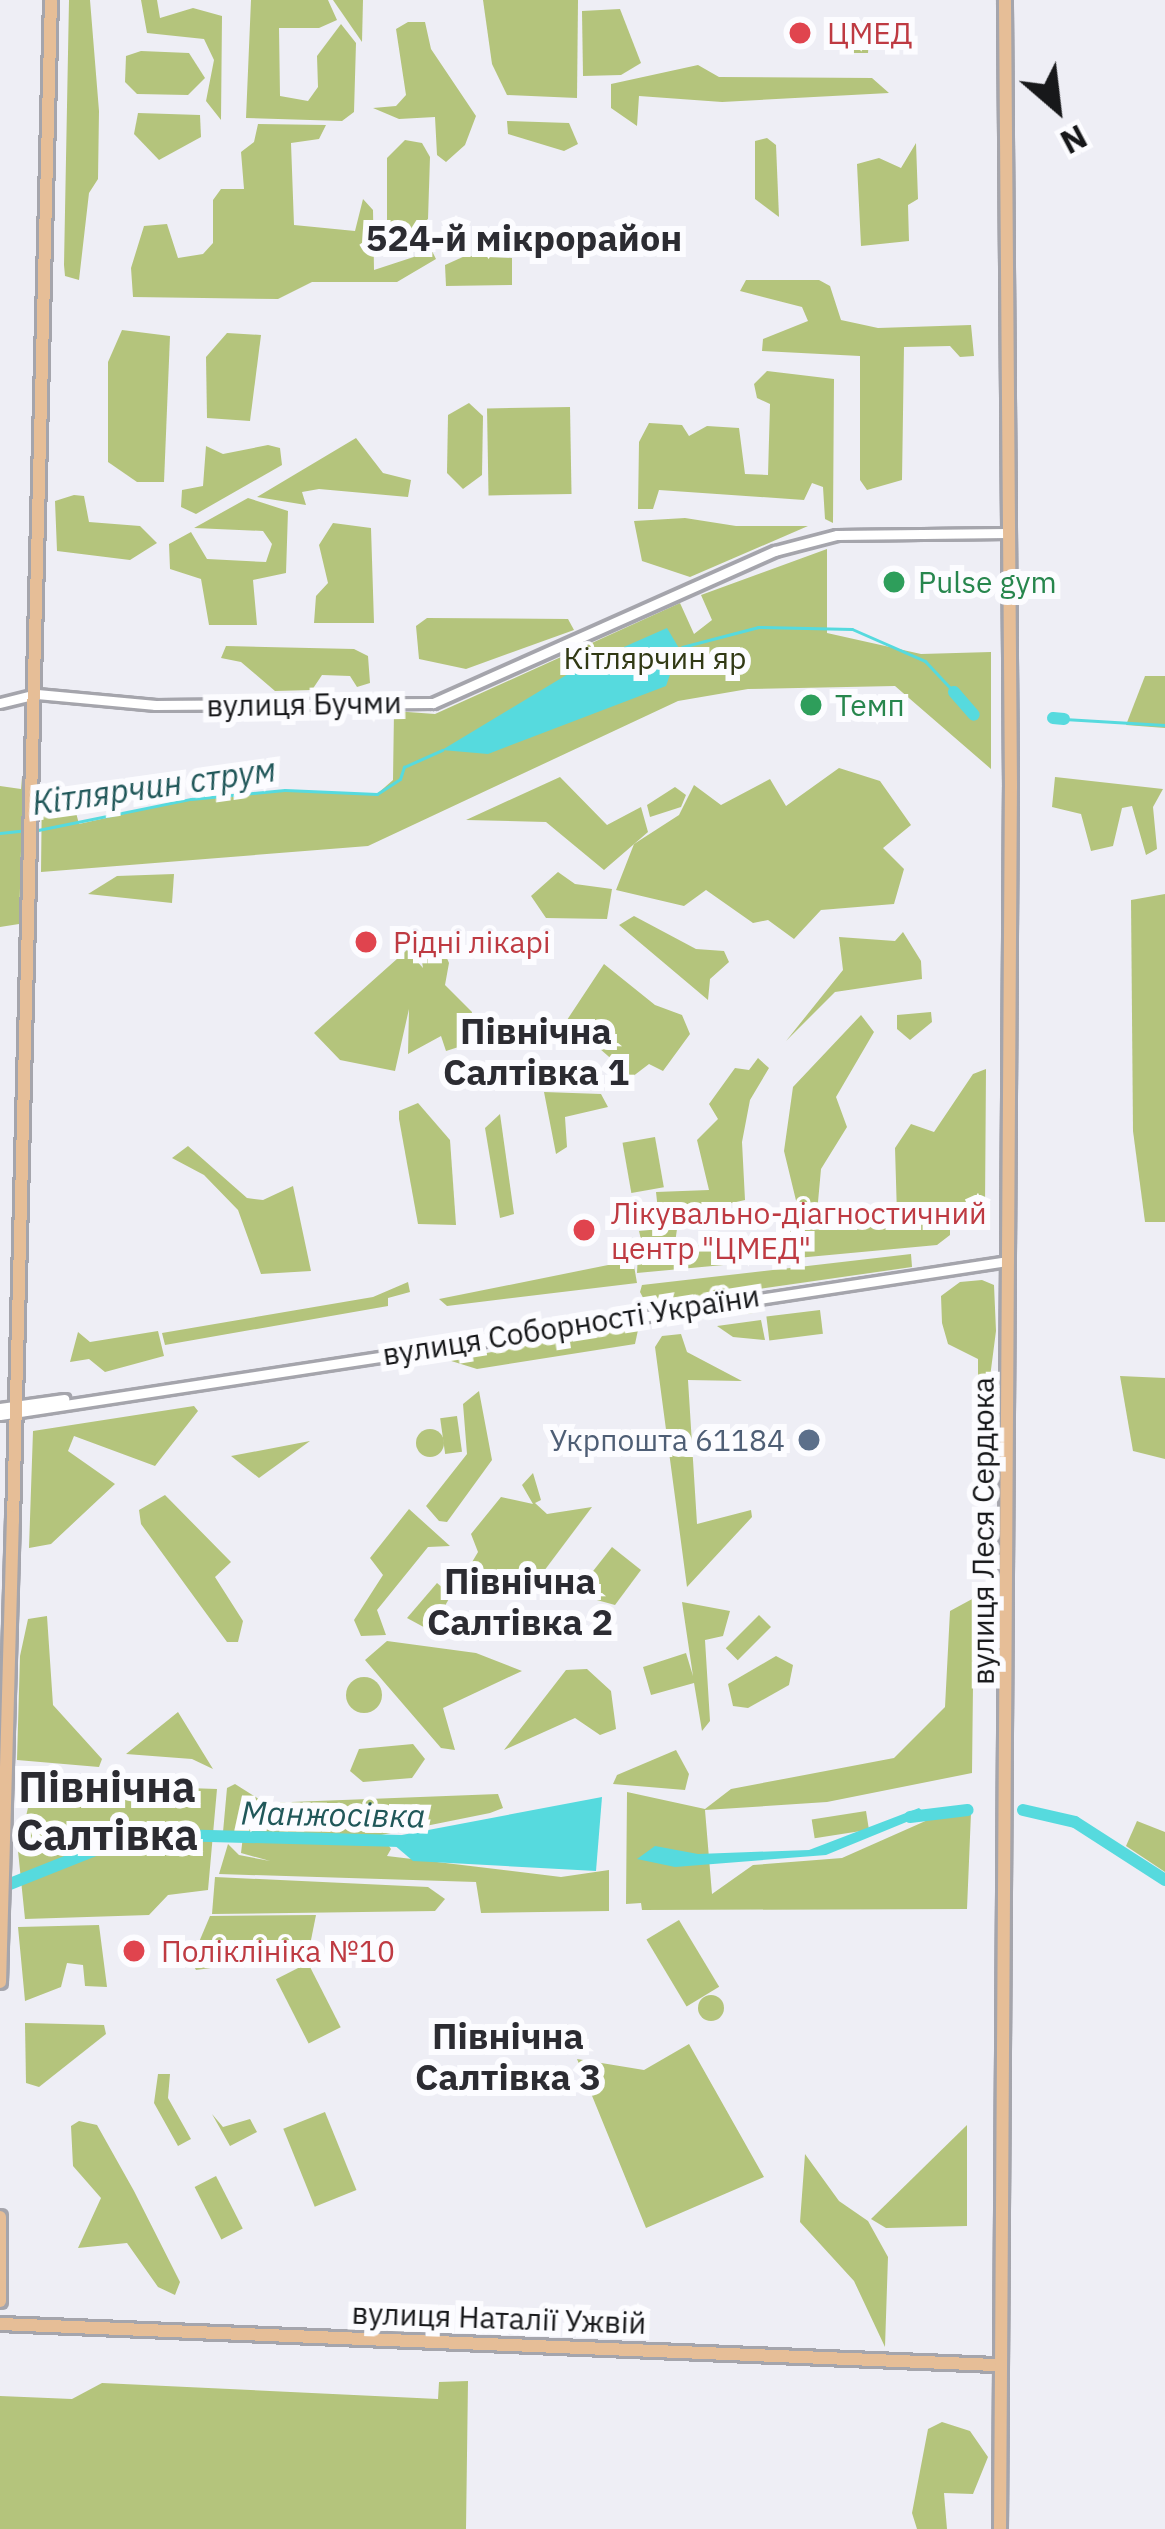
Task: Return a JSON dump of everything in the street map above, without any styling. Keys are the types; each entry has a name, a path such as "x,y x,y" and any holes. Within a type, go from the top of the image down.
{"main road":[{"path":"0,1982 13,1521 11,1410 37,694 51,0"},
{"name":"вулиця Леся Сердюка","path":"1000,2529 996,2365 1008,1261 1005,0"},
{"path":"0,2217 0,2301"},
{"name":"вулиця Наталії Ужвій","path":"0,2324 996,2365"}],"street":[{"name":"вулиця Бучми","path":"0,703 37,694 155,705 433,703 775,550 837,535 1007,532"},
{"name":"вулиця Соборності України","path":"11,1410 1008,1261"}],"green space":[{"path":"69,0 90,0 99,111 98,179 89,193 79,280 65,276 64,265"},
{"path":"141,0 157,0 160,18 193,8 222,16 221,120 206,101 214,60 204,39 147,33"},
{"path":"251,0 328,0 337,20 319,28 279,28 280,96 308,101 318,87 317,56 341,24 356,43 354,112 342,121 246,118"},
{"path":"333,0 363,0 362,42"},
{"path":"483,0 578,0 577,98 507,95 492,64"},
{"path":"620,9 641,63 621,75 583,76 582,11"},
{"path":"849,21 891,22 891,39 869,39 868,53 848,53"},
{"path":"408,22 425,22 431,49 476,116 465,145 446,162 437,155 435,117 399,119 373,108 396,106 406,95 396,29"},
{"path":"141,51 189,53 205,78 188,95 137,94 125,82 126,56"},
{"path":"698,65 719,77 872,78 889,93 722,102 639,96 637,126 611,108 611,84"},
{"path":"138,113 200,115 201,137 159,160 134,134"},
{"path":"507,121 569,123 578,144 564,151 508,134"},
{"path":"258,124 326,125 319,139 291,143 294,225 355,231 363,199 373,210 374,270 432,251 436,259 397,282 312,282 278,299 133,297 131,268 144,226 167,224 178,258 203,254 213,243 213,200 221,189 244,189 241,152 254,142"},
{"path":"767,138 776,145 779,217 755,199 755,141"},
{"path":"405,140 422,143 430,157 428,219 408,234 387,223 387,158"},
{"path":"916,143 918,199 908,205 909,241 861,246 857,164 879,158 901,168"},
{"path":"465,256 512,258 512,285 446,286 445,265"},
{"path":"746,280 819,280 830,286 841,320 878,328 971,325 974,356 960,357 950,346 904,347 902,480 867,490 860,480 860,356 762,351 763,339 808,321 802,307 740,291"},
{"path":"122,330 170,336 164,482 137,482 108,462 108,362"},
{"path":"227,333 261,335 250,421 207,418 206,357"},
{"path":"767,371 834,379 833,523 825,519 823,487 812,483 804,500 659,490 653,509 638,509 639,442 649,423 682,425 689,436 707,426 739,428 745,474 768,475 770,404 757,398 754,384"},
{"path":"469,403 483,416 482,475 463,489 447,473 448,415"},
{"path":"570,407 572,494 489,495 487,408"},
{"path":"356,438 383,473 411,480 408,497 319,489 302,492 306,505 257,497"},
{"path":"268,445 280,448 282,465 196,514 181,507 182,490 203,486 206,446 223,454"},
{"path":"84,496 89,522 140,526 157,543 130,560 57,551 55,501"},
{"path":"248,498 288,511 286,573 253,580 257,625 209,625 201,579 170,569 169,544 191,532 207,559 266,562 272,544 263,531 194,528"},
{"path":"685,518 736,526 808,526 690,577 642,561 634,521"},
{"path":"333,523 371,528 374,623 314,623 316,596 328,583 319,545"},
{"name":"Кітлярчин яр","path":"827,549 827,633 921,654 991,652 991,769 895,686 748,689 678,701 368,846 41,872 42,785 70,790 79,824 191,799 285,791 377,794 393,780 394,711 435,714 680,603 694,634 712,620 701,595"},
{"path":"427,618 568,619 574,630 466,669 419,659 416,626"},
{"path":"226,646 354,649 368,656 370,683 357,687 350,676 322,675 312,690 275,691 241,662 221,658"},
{"path":"1145,676 1165,676 1165,728 1126,725"},
{"path":"839,768 880,781 911,825 883,848 904,869 894,904 821,910 794,939 768,920 753,923 706,890 684,906 616,890 634,844 679,815 694,785 721,805 770,779 786,806"},
{"path":"22,777 19,924 0,927 0,786 21,789"},
{"path":"560,777 607,825 641,807 648,832 604,870 546,822 466,820"},
{"path":"1055,777 1163,789 1153,807 1157,849 1146,855 1132,806 1122,808 1113,846 1091,851 1081,814 1052,807"},
{"path":"675,787 686,795 681,807 650,817 647,805"},
{"path":"558,872 575,884 612,889 607,919 546,918 531,896"},
{"path":"174,874 172,903 88,894 117,876"},
{"path":"1165,894 1165,1222 1145,1222 1133,1131 1131,900"},
{"path":"634,916 696,949 724,951 729,962 710,979 708,1000 619,925"},
{"path":"903,932 921,961 922,979 835,992 786,1041 843,970 839,937 895,941"},
{"path":"438,937 449,963 445,985 472,1012 468,1044 446,1051 441,1036 408,1054 409,1009 395,1071 340,1060 314,1033 407,950 423,968 419,943"},
{"path":"604,964 655,1005 682,1015 690,1034 663,1071 649,1064 632,1077 567,1020"},
{"path":"931,1012 932,1022 910,1040 897,1029 897,1015"},
{"path":"861,1015 874,1032 836,1097 847,1127 821,1169 817,1213 800,1217 784,1151 793,1087"},
{"path":"758,1058 769,1068 750,1100 742,1142 745,1200 679,1215 675,1243 643,1248 639,1231 660,1229 656,1192 709,1190 697,1140 718,1119 709,1104 735,1068 749,1070"},
{"path":"986,1069 985,1207 976,1217 950,1214 950,1235 937,1245 637,1273 638,1254 897,1215 895,1148 911,1124 934,1132 973,1074"},
{"path":"544,1092 601,1094 608,1107 565,1117 567,1147 556,1154"},
{"path":"418,1103 450,1140 456,1225 418,1224 399,1111"},
{"path":"500,1114 514,1214 500,1218 485,1128"},
{"path":"655,1137 664,1187 631,1193 623,1143"},
{"path":"188,1146 247,1198 263,1200 293,1186 311,1271 261,1274 238,1210 204,1175 172,1158"},
{"path":"911,1254 912,1267 647,1305 640,1292 642,1285"},
{"path":"633,1260 637,1283 447,1306 439,1299"},
{"path":"982,1280 994,1285 996,1331 986,1408 978,1407 978,1359 948,1344 941,1296 960,1282"},
{"path":"408,1282 410,1292 388,1298 388,1306 165,1345 162,1333 373,1297"},
{"path":"754,1307 753,1313 664,1323 671,1316"},
{"path":"820,1310 823,1334 769,1340 766,1317"},
{"path":"761,1320 765,1340 733,1337 717,1326"},
{"path":"628,1327 638,1330 635,1344 477,1369 448,1360"},
{"path":"158,1331 164,1356 105,1372 89,1359 70,1362 78,1332 90,1342"},
{"path":"681,1334 687,1352 742,1381 688,1380 697,1524 751,1510 752,1517 687,1587 655,1347 662,1336"},
{"path":"1120,1376 1165,1378 1165,1459 1133,1451"},
{"path":"479,1391 492,1460 447,1522 439,1521 426,1506 467,1454 463,1404"},
{"path":"194,1406 198,1411 155,1466 74,1436 68,1451 115,1484 51,1544 29,1548 33,1431"},
{"path":"457,1416 462,1452 445,1454 440,1418"},
{"path":"430,1429 440,1433 444,1443 440,1453 430,1457 420,1453 416,1443 420,1433"},
{"path":"310,1441 259,1478 231,1456"},
{"path":"533,1473 541,1500 535,1503 547,1514 592,1507 532,1587 510,1585 504,1599 480,1582 486,1573 474,1581 465,1574 478,1552 471,1534 501,1497 533,1504 522,1485"},
{"path":"165,1495 231,1562 215,1577 243,1621 238,1642 227,1642 141,1524 139,1510"},
{"path":"409,1509 450,1546 428,1547 377,1610 386,1635 361,1636 354,1620 383,1575 370,1558"},
{"path":"612,1547 641,1570 615,1605 575,1594"},
{"path":"437,1583 451,1595 431,1631 407,1618"},
{"path":"974,1598 972,1773 827,1802 705,1810 712,1894 753,1865 842,1858 930,1819 971,1813 967,1909 642,1910 641,1903 626,1904 627,1792 705,1809 731,1789 894,1758 945,1707 950,1611"},
{"path":"682,1602 730,1611 723,1636 705,1640 710,1721 702,1731 694,1683 651,1695 643,1667 686,1653 693,1676"},
{"path":"759,1615 771,1627 738,1660 726,1648"},
{"path":"47,1616 53,1705 102,1759 99,1767 17,1760 20,1656 28,1619"},
{"path":"387,1641 476,1653 522,1671 443,1708 455,1750 441,1748 365,1660"},
{"path":"776,1656 793,1665 789,1685 748,1708 733,1706 728,1684"},
{"path":"587,1669 611,1691 616,1729 600,1735 575,1718 504,1750 566,1670"},
{"path":"364,1677 376,1683 382,1695 376,1707 364,1713 352,1707 346,1695 352,1683"},
{"path":"178,1712 213,1769 192,1759 126,1754"},
{"path":"413,1744 425,1759 412,1778 363,1782 350,1771 359,1749"},
{"path":"676,1750 689,1774 685,1790 613,1784 617,1775"},
{"path":"47,1780 116,1784 129,1795 158,1787 217,1789 208,1890 168,1895 149,1915 25,1919 18,1851 30,1799"},
{"path":"235,1784 265,1803 498,1794 503,1808 490,1813 381,1835 391,1849 387,1856 561,1877 609,1870 609,1911 481,1913 476,1882 219,1874 228,1844 239,1855 270,1861 241,1853 243,1836 223,1832 227,1788"},
{"path":"866,1811 869,1830 815,1838 812,1820"},
{"path":"1137,1821 1165,1832 1165,1872 1126,1846"},
{"path":"215,1877 428,1887 445,1899 435,1911 212,1914"},
{"path":"316,1915 308,1955 196,1970 191,1961 210,1916"},
{"path":"679,1920 719,1987 687,2006 646,1940"},
{"path":"99,1925 107,1987 85,1986 83,1965 67,1963 61,1987 25,2001 18,1927"},
{"path":"308,1963 341,2027 309,2043 276,1979"},
{"path":"711,1995 724,2008 711,2021 698,2008"},
{"path":"25,2023 104,2025 106,2034 39,2087 26,2083"},
{"path":"689,2044 764,2177 646,2228 577,2059 644,2070"},
{"path":"158,2074 170,2074 168,2098 191,2139 178,2146 154,2103"},
{"path":"325,2112 356,2190 315,2207 283,2129"},
{"path":"212,2114 223,2127 250,2119 257,2132 230,2146"},
{"path":"79,2121 97,2125 134,2191 180,2282 175,2295 158,2287 127,2243 78,2248 101,2198 73,2166 71,2126"},
{"path":"967,2125 967,2226 886,2228 871,2219"},
{"path":"805,2154 839,2201 868,2221 888,2257 885,2347 854,2281 800,2222"},
{"path":"216,2176 243,2229 221,2239 195,2187"},
{"path":"468,2381 466,2529 0,2529 0,2396 72,2399 102,2383 438,2399 439,2382"},
{"path":"942,2422 970,2431 988,2457 973,2494 944,2493 947,2529 917,2529 912,2513 928,2429"}],"water":[{"path":"667,628 686,660 673,666 666,686 488,754 442,750 583,665"},
{"path":"602,1797 596,1871 413,1861 386,1838"},
{"path":"919,1808 926,1814 826,1855 675,1867 637,1859 655,1846 698,1854 809,1850"}],"waterway":[{"name":"Кітлярчин струм","path":"682,647 758,627 852,629 925,661 954,692"},
{"path":"954,692 974,715"},
{"path":"1053,718 1064,719"},
{"name":"Кітлярчин струм","path":"1064,719 1165,725"},
{"name":"Кітлярчин струм","path":"38,830 191,799 285,790 377,794 400,779 404,767 442,750"},
{"name":"Кітлярчин струм","path":"0,833 28,830"},
{"name":"Манжосівка","path":"910,1817 968,1810"},
{"name":"Манжосівка","path":"1023,1810 1075,1822 1165,1880"},
{"name":"Манжосівка","path":"0,1888 136,1834 400,1841"}],"place":[{"name":"ЦМЕД","path":"800,33"},
{"name":"Pulse gym","path":"894,582"},
{"name":"Темп","path":"811,705"},
{"name":"Рідні лікарі","path":"366,942"},
{"name":"Лікувально-діагностичний центр \"ЦМЕД\"","path":"584,1230"},
{"name":"Укрпошта 61184","path":"809,1440"},
{"name":"Поліклініка №10","path":"134,1951"}],"district":[{"name":"524-й мікрорайон","path":"524,238"},
{"name":"Північна Салтівка 1","path":"536,1050"},
{"name":"Північна Салтівка 2","path":"520,1600"},
{"name":"Північна Салтівка","path":"107,1811"},
{"name":"Північна Салтівка 3","path":"508,2056"}]}
